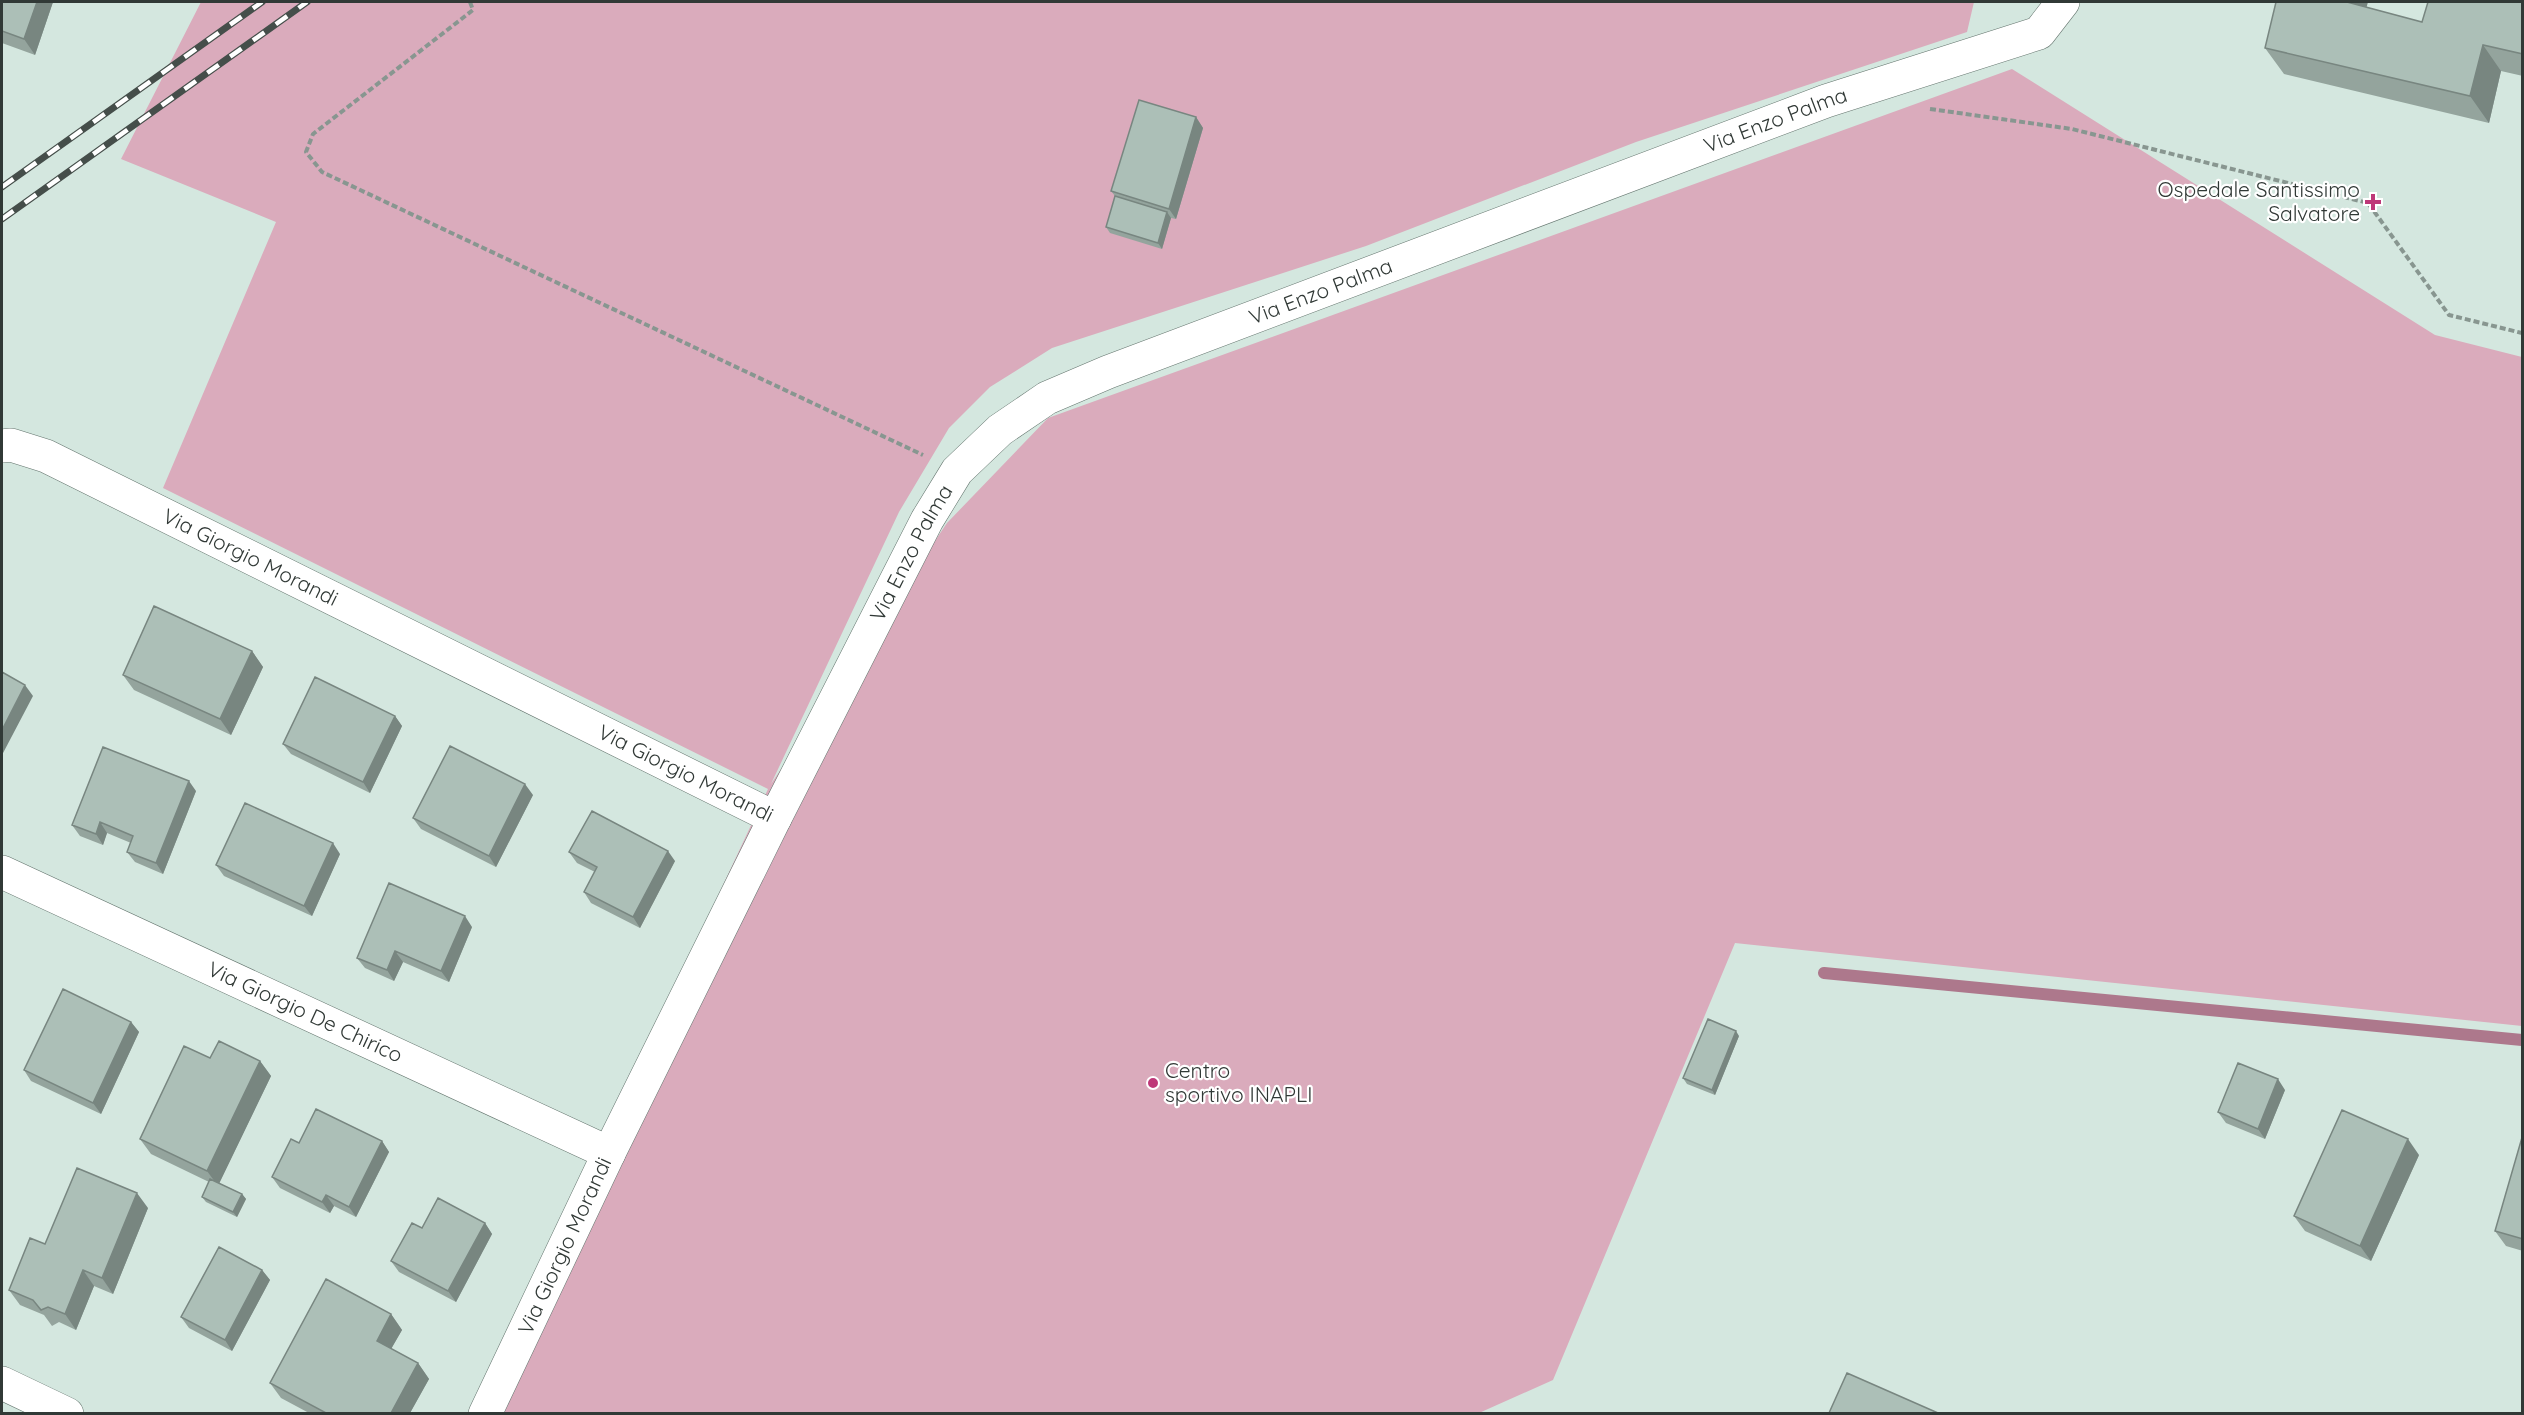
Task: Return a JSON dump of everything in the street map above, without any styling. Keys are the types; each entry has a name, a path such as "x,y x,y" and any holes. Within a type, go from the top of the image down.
{"street":[{"name":"Via Enzo Palma","path":"776,818 927,520 957,471 1000,430 1047,398 1108,372 1826,101 2039,33 2063,2"},
{"name":"Via Giorgio Morandi","path":"2,446 11,445 46,456 776,818 609,1153 485,1413"},
{"name":"Via Giorgio De Chirico","path":"2,873 609,1153"},
{"path":"2,1383 67,1413"}],"path":[{"path":"470,2 473,9 314,134 306,152 322,172 957,471"},
{"path":"1922,108 2072,129 2368,203 2449,315 2523,333"}],"shaded area":[{"path":"201,2 1974,2 1967,32 1636,142 1366,246 1052,348 990,387 949,428 899,512 771,784 947,523 1048,418 2012,69 2435,335 2522,357 2522,1026 1735,943 1553,1380 1479,1413 476,1413 768,789 163,488 276,222 121,159"}],"building":[{"path":"2,2 37,2 24,39 2,31"},
{"path":"2276,2 2347,2 2422,22 2428,2 2523,2 2523,54 2483,45 2470,96 2265,48"},
{"path":"1139,100 1196,117 1169,209 1111,191"},
{"path":"1115,196 1167,212 1158,243 1106,227"},
{"path":"154,606 252,651 220,719 123,675"},
{"path":"2,672 25,685 2,730"},
{"path":"315,677 395,716 363,782 283,744"},
{"path":"450,746 525,784 489,856 413,818"},
{"path":"103,747 189,781 156,863 127,852 133,836 100,822 96,834 72,825"},
{"path":"245,803 333,843 304,906 216,865"},
{"path":"592,811 668,851 633,917 584,892 597,867 569,852"},
{"path":"389,883 465,916 441,971 395,951 387,970 357,958"},
{"path":"63,989 131,1022 93,1103 24,1070"},
{"path":"1708,1019 1736,1031 1712,1090 1683,1078"},
{"path":"219,1041 260,1061 207,1171 140,1139 184,1046 210,1058"},
{"path":"2238,1063 2278,1079 2258,1129 2218,1112"},
{"path":"316,1109 382,1141 349,1207 326,1195 322,1202 272,1177 291,1139 299,1143"},
{"path":"2342,1110 2408,1139 2360,1246 2294,1216"},
{"path":"2523,1134 2523,1239 2495,1231"},
{"path":"77,1168 137,1193 102,1278 83,1270 65,1314 48,1307 41,1310 33,1300 9,1290 30,1238 45,1244"},
{"path":"210,1179 242,1194 233,1212 202,1197"},
{"path":"438,1198 485,1223 448,1291 391,1261 412,1223 422,1228"},
{"path":"219,1247 262,1270 225,1340 181,1317"},
{"path":"326,1279 391,1314 377,1341 418,1363 391,1413 326,1413 270,1383"},
{"path":"1847,1373 1938,1413 1829,1413"}],"waterway":[{"path":"1824,973 2522,1040"}],"railway":[{"path":"2,187 262,2"},
{"path":"2,219 307,2"}],"place":[{"name":"Ospedale Santissimo Salvatore","path":"2373,202"},
{"name":"Centro sportivo INAPLI","path":"1153,1083"}]}
